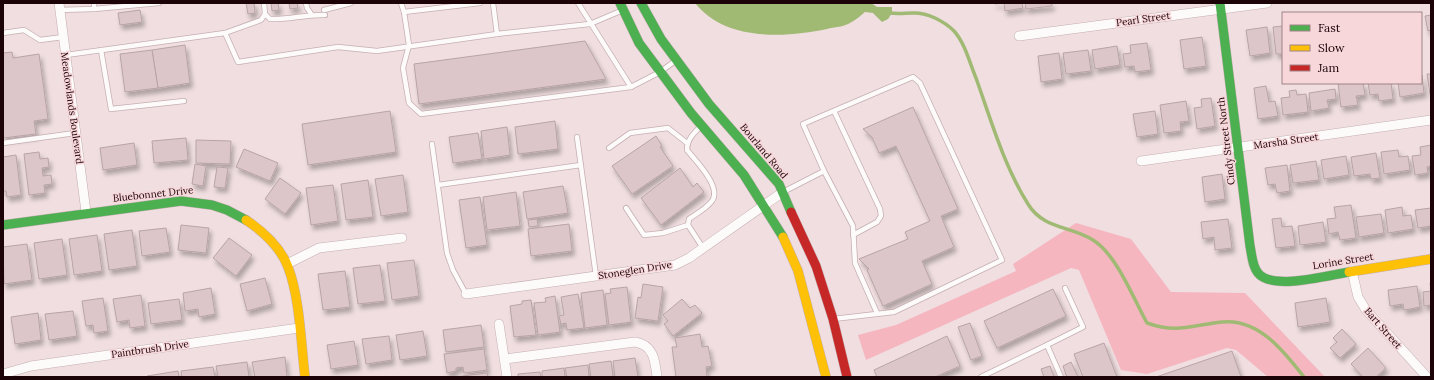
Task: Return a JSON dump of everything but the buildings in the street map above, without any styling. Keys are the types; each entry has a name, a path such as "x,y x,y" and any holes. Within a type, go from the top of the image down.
{"street":[{"name":"Bourland Road","path":"641,3 661,39 709,104 763,165 783,192 816,266 833,319 848,377"},
{"name":"Pearl Street","path":"1019,36 1220,6 1267,3"},
{"name":"Meadowlands Boulevard","path":"59,6 86,212"},
{"path":"621,6 639,43 702,126 744,175 765,206 785,241 798,270 826,377"},
{"name":"Cindy Street North","path":"1220,6 1250,246 1253,264 1259,276"},
{"name":"Marsha Street","path":"1141,161 1431,120"},
{"name":"Stoneglen Drive","path":"466,294 668,266 682,262 765,206 783,192"},
{"name":"Bluebonnet Drive","path":"3,225 86,212 181,200 200,201 222,207 256,227 287,264 295,298 305,377"},
{"path":"287,264 319,248 402,238"},
{"name":"Lorine Street","path":"1259,276 1267,280 1282,282 1431,259"},
{"name":"Bart Street","path":"1352,271 1358,297 1366,310 1427,377"},
{"path":"499,324 507,377"},
{"name":"Paintbrush Drive","path":"3,374 31,366 299,328"},
{"path":"505,359 631,342 645,345 652,352 657,377"}],"lane":[{"path":"94,3 94,9"},
{"path":"59,6 94,9 159,3"},
{"path":"264,3 266,14 270,19 286,20 325,13 351,3"},
{"path":"306,3 307,8 312,15"},
{"path":"401,3 404,12 409,45 403,68 409,103 421,114 630,88 660,72 677,60"},
{"path":"404,12 480,3"},
{"path":"493,3 497,34"},
{"path":"578,3 630,88"},
{"path":"225,33 238,62 338,47 377,51 409,45 590,24 621,6"},
{"path":"65,56 225,33 261,20 266,14"},
{"path":"3,33 24,30 40,40 62,37"},
{"path":"101,50 110,109 184,101"},
{"path":"833,319 894,312 1002,260 920,83 913,77 803,124 824,171 853,226 855,263 877,313"},
{"path":"834,111 880,209 881,216 877,222 853,235"},
{"path":"702,126 691,136 687,143 688,150 713,184 715,194 712,201 689,219 688,226 703,248"},
{"path":"609,148 630,133 668,128 687,143"},
{"path":"3,143 75,133"},
{"path":"577,137 596,276"},
{"path":"432,144 447,253 453,270 466,294"},
{"path":"438,185 581,165"},
{"path":"783,192 824,171"},
{"path":"626,208 644,235 663,233 688,226"},
{"path":"981,377 1083,327 1065,288"},
{"path":"1047,344 1061,377"}],"shaded area":[{"path":"695,3 871,3 877,7 892,7 892,13 888,19 882,22 873,13 865,12 852,22 842,26 810,32 774,35 756,34 722,24 708,15"},
{"path":"1076,223 1131,239 1171,292 1245,293 1325,377 1268,377 1236,350 1227,348 1147,374 1121,370 1079,270 1071,268 866,360 858,335 896,325 1016,271 1013,264"}],"waterway":[{"path":"890,13 925,14 941,21 954,31 967,54 1005,159 1028,204 1034,212 1049,223 1085,235 1102,247 1117,266 1147,323 1168,328 1185,328 1222,322 1235,322 1247,325 1269,338 1279,347 1304,377"}],"traffic: fast":[{"path":"620,3 639,43 691,113 744,175 783,237"},
{"path":"641,3 661,39 709,104 779,184 791,212"},
{"path":"1220,3 1250,246 1254,267 1258,273 1265,278 1275,281 1301,280 1349,272"},
{"path":"3,225 181,201 212,205 227,210 246,220"}],"traffic: slow":[{"path":"246,220 271,240 281,253 288,267 298,307 305,377"},
{"path":"783,237 798,271 826,377"},
{"path":"1349,272 1431,259"}],"traffic: jam":[{"path":"791,212 816,266 833,319 847,377"}]}
